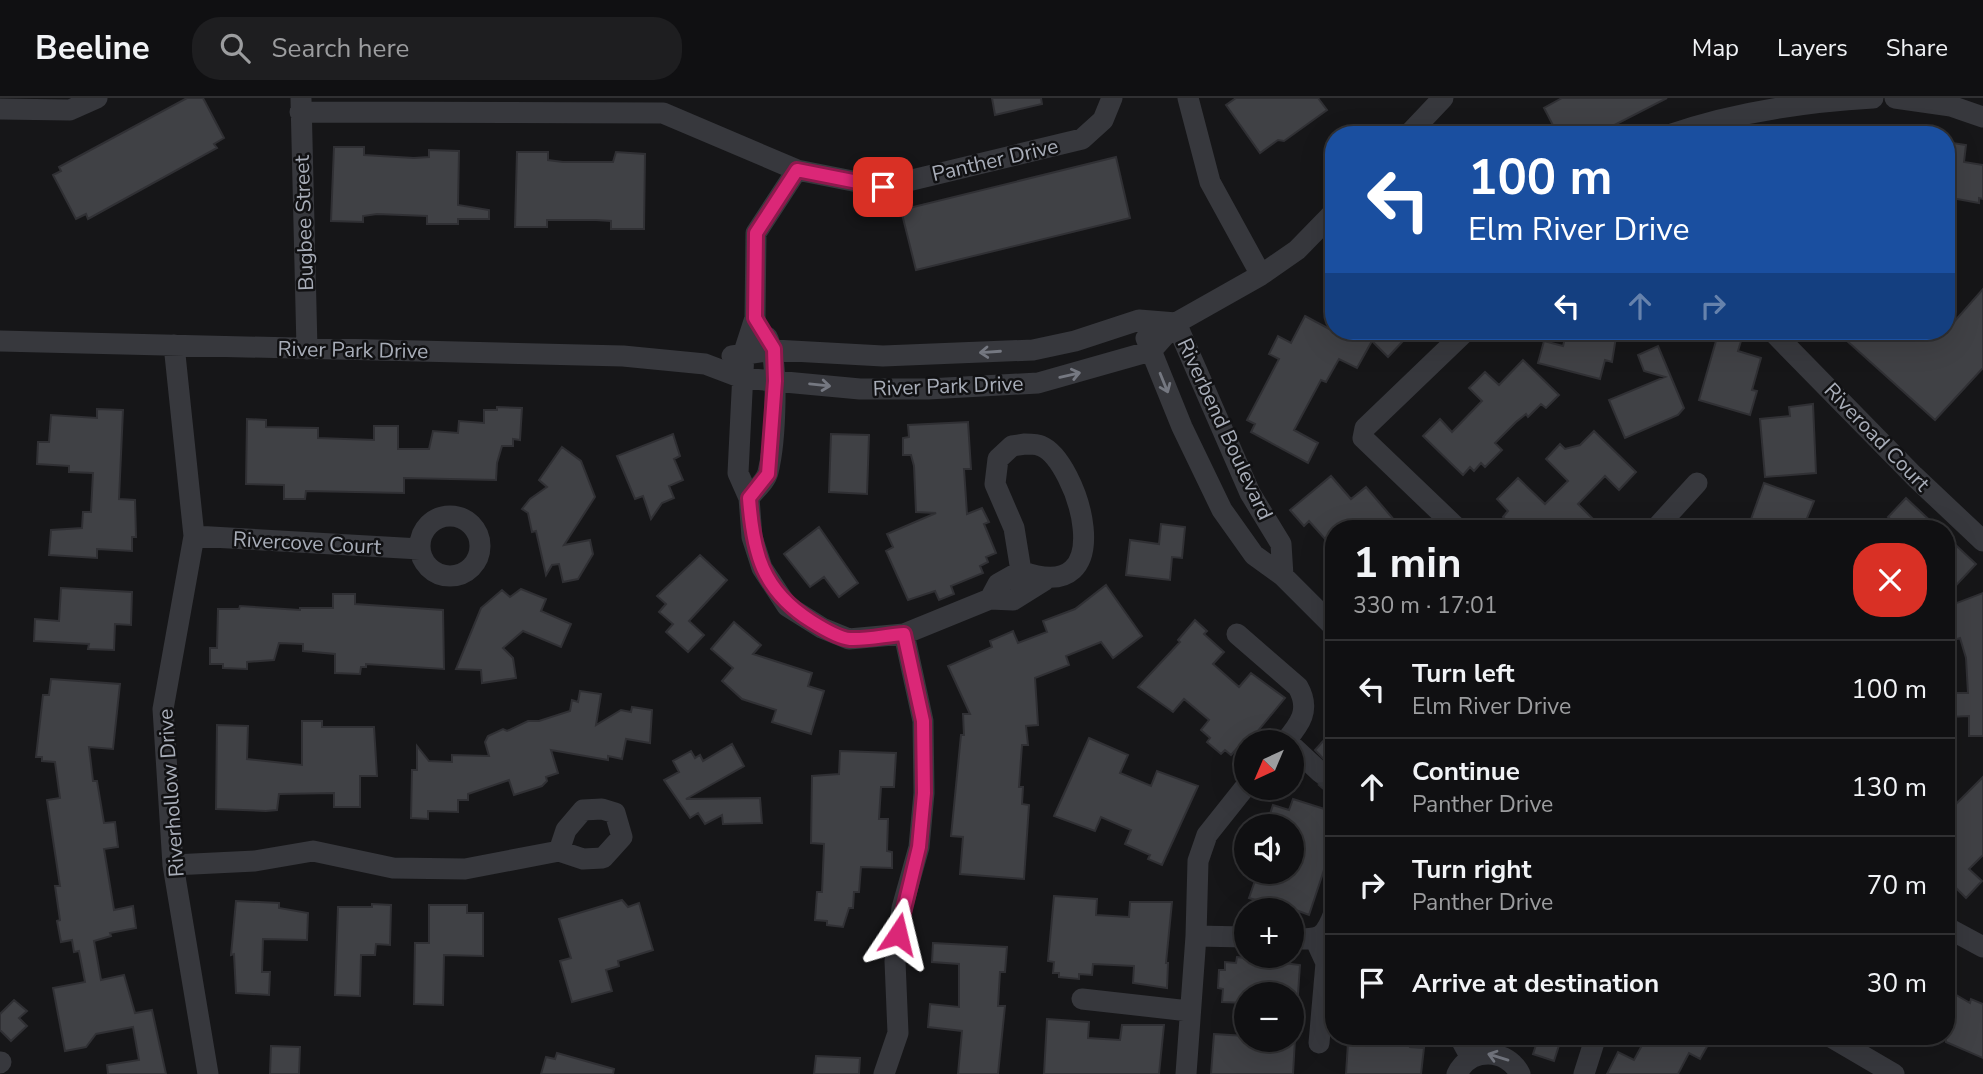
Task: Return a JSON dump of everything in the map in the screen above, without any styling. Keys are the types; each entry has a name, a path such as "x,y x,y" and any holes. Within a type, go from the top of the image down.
{"street":[{"path":"0,109 70,110 97,98"},
{"name":"Panther Drive","path":"301,105 663,105 797,170 883,187 1082,139 1103,120 1112,98"},
{"path":"1188,98 1210,182 1261,275"},
{"path":"1417,126 1443,98"},
{"path":"1702,126 1753,112 1824,101 1873,98"},
{"path":"1895,98 1951,106 1983,117"},
{"name":"Bugbee Street","path":"301,105 307,349"},
{"path":"797,170 756,233 755,318 744,352 738,473 749,498 752,537 762,568 787,606 822,628 849,639 904,634 990,600 1013,600 1045,580 1068,573 1083,557 1085,534 1075,494 1055,457 1042,446 1025,444 1012,446 998,459 995,484 1014,528 1021,571"},
{"path":"1152,351 1176,323 1261,275 1297,250 1325,221"},
{"path":"749,498 768,474 775,381 774,349 755,318"},
{"name":"River Park Drive","path":"705,364 744,352 774,349 883,356 1033,350 1139,320 1176,323"},
{"name":"Riverbend Boulevard","path":"1139,320 1182,427 1222,510 1254,555 1283,576 1325,618"},
{"name":"Riverbend Boulevard","path":"1176,323 1250,493 1281,544 1283,576"},
{"path":"1449,520 1363,438 1365,428 1457,340"},
{"name":"Riveroad Court","path":"1781,340 1914,476 1983,541"},
{"name":"River Park Drive","path":"0,341 623,356 705,364 742,378 883,389 1038,383 1152,351"},
{"name":"Riverhollow Drive","path":"174,345 194,536 163,709 173,865 208,1074"},
{"path":"739,446 770,447"},
{"path":"1663,520 1697,483"},
{"name":"Rivercove Court","path":"194,536 419,549"},
{"path":"990,600 998,584 1021,571"},
{"path":"1021,571 1045,580"},
{"path":"884,1074 898,1033 895,961 902,908 919,847 924,793 923,721 904,634"},
{"path":"1237,634 1298,687 1303,696 1302,721 1295,730"},
{"path":"1304,757 1320,772"},
{"path":"1186,1074 1196,936 1198,861 1207,835 1235,800"},
{"path":"173,865 255,861 313,851 393,868 465,869 559,851"},
{"path":"1955,932 1983,947"},
{"path":"1304,939 1315,939 1325,933"},
{"path":"1196,936 1234,937"},
{"path":"1315,939 1325,961"},
{"path":"1319,1043 1325,974"},
{"path":"1082,999 1189,1011"},
{"path":"1460,1045 1464,1066 1495,1054 1511,1061 1520,1074"},
{"path":"1584,1074 1593,1045"},
{"path":"1844,1045 1894,1074"}],"building":[{"path":"187,98 203,98 224,138 214,144 217,148 88,219 86,214 76,219 53,175 61,171 59,167"},
{"path":"992,98 1041,98 1042,104 995,115"},
{"path":"1236,98 1318,98 1327,110 1284,141 1278,140 1260,153 1226,105"},
{"path":"1562,98 1667,98 1613,126 1553,126 1544,108"},
{"path":"1955,143 1966,145 1964,162 1983,165 1983,199 1979,198 1979,203 1955,199"},
{"path":"334,147 364,147 364,155 414,158 429,157 429,150 459,151 458,205 489,210 489,219 458,219 458,224 427,224 427,216 377,214 363,216 363,222 331,221"},
{"path":"517,152 548,152 548,160 563,162 613,162 616,152 645,154 644,229 611,229 611,221 596,220 547,220 547,227 515,227"},
{"path":"1116,157 1130,218 916,270 901,210"},
{"path":"1983,289 1983,368 1935,420 1846,340 1955,340 1955,321"},
{"path":"1305,316 1325,327 1325,340 1404,340 1388,357 1372,341 1357,368 1339,359 1326,382 1321,380 1294,430 1318,443 1308,463 1251,432 1255,424 1247,420 1279,359 1269,354 1278,336 1291,343"},
{"path":"1565,340 1616,340 1612,362 1605,360 1600,379 1538,363 1544,341 1563,346"},
{"path":"1716,340 1741,341 1738,351 1761,358 1752,390 1757,391 1750,415 1699,400"},
{"path":"1658,346 1684,408 1678,415 1625,438 1609,400 1665,377 1644,371 1638,355"},
{"path":"1523,360 1559,395 1546,408 1541,404 1528,417 1526,414 1516,422 1495,443 1502,450 1485,467 1481,463 1474,471 1470,467 1463,475 1423,436 1440,419 1452,432 1482,401 1469,388 1485,372 1499,385"},
{"path":"1813,404 1816,473 1765,477 1760,419 1790,416 1789,407"},
{"path":"497,407 522,408 520,440 513,439 513,446 502,446 496,480 404,478 404,493 306,491 305,499 284,499 284,485 246,484 247,419 266,420 266,427 318,428 318,438 374,440 374,426 398,426 398,449 429,449 433,431 458,433 459,421 484,423 484,410 497,410"},
{"path":"97,409 123,410 119,499 135,500 136,537 132,537 132,551 97,549 97,558 49,555 51,530 82,528 83,512 91,512 93,473 69,472 69,466 37,464 38,442 49,442 51,415 97,418"},
{"path":"968,422 971,469 964,469 967,514 982,508 989,522 984,524 996,553 986,557 988,562 980,566 983,573 951,586 954,594 939,600 935,591 908,600 886,551 893,547 887,534 936,513 916,512 914,466 911,455 903,455 903,438 909,437 908,425"},
{"path":"1594,431 1636,472 1619,490 1605,476 1578,504 1594,520 1506,520 1503,517 1508,511 1497,499 1518,478 1545,504 1568,481 1546,459 1560,444 1565,449 1580,445"},
{"path":"673,434 680,456 674,459 683,480 669,486 674,498 662,503 651,519 643,496 635,499 617,456"},
{"path":"831,434 869,435 867,494 829,492"},
{"path":"562,447 581,461 595,497 564,545 590,540 593,554 578,579 563,582 559,564 552,565 546,575 536,531 532,532 528,513 522,509 530,499 547,487 539,480"},
{"path":"1331,476 1351,499 1366,487 1394,520 1325,520 1325,539 1309,521 1304,526 1290,510"},
{"path":"1764,483 1814,501 1806,520 1751,520"},
{"path":"1906,498 1929,520 1891,520 1888,517"},
{"path":"1161,524 1185,527 1182,558 1172,557 1170,580 1126,575 1130,540 1159,544"},
{"path":"819,527 858,583 839,597 824,577 810,587 784,554"},
{"path":"1955,544 1976,564 1955,586"},
{"path":"700,555 727,580 689,621 704,635 688,652 666,632 673,624 659,612 666,604 657,596"},
{"path":"1106,585 1142,636 1113,658 1101,642 1066,656 1069,665 1035,678 1038,725 1026,726 1028,745 1022,745 1019,787 1023,787 1022,804 1029,805 1024,879 960,874 963,837 951,836 961,735 964,735 963,714 970,714 948,666 992,647 990,641 1013,631 1018,643 1047,632 1043,621 1075,609"},
{"path":"61,588 132,592 131,625 115,624 114,650 88,649 89,644 34,641 35,619 59,621"},
{"path":"521,589 546,599 541,611 571,624 561,647 523,631 503,648 513,658 516,678 482,683 481,670 456,669 481,608 502,590 510,597"},
{"path":"1983,593 1983,736 1969,736 1969,716 1955,717 1955,693 1968,693 1966,658 1960,638 1955,640 1955,604"},
{"path":"333,594 355,594 355,604 443,610 444,669 366,664 366,667 361,667 360,674 335,673 335,654 303,651 303,644 279,643 274,660 247,662 247,669 223,668 223,664 210,664 210,648 217,648 218,609 239,609 240,606 300,610 333,608"},
{"path":"1195,620 1207,631 1204,634 1224,652 1213,664 1239,687 1251,673 1285,698 1259,730 1234,730 1234,752 1231,755 1225,750 1221,754 1207,742 1210,738 1201,730 1209,720 1184,699 1173,712 1138,687 1180,642 1178,640"},
{"path":"734,622 761,645 753,654 812,673 808,686 824,691 811,734 772,722 776,710 742,699 722,681 733,668 711,649"},
{"path":"51,679 120,684 113,749 89,747 93,781 97,781 104,823 115,822 118,847 104,849 114,910 133,906 136,928 110,933 111,936 94,941 101,980 124,975 135,1013 152,1010 166,1074 108,1074 107,1065 139,1060 133,1027 96,1034 86,1047 65,1051 53,988 85,982 79,951 74,952 72,940 61,942 57,921 60,920 55,886 60,886 47,800 60,798 55,762 42,761 42,757 36,757 43,695 49,695"},
{"path":"580,691 601,694 596,725 621,710 631,712 632,707 652,710 650,743 626,739 622,759 608,756 608,760 551,750 558,773 546,777 547,781 542,786 514,795 509,780 468,794 468,800 458,800 458,812 428,811 428,819 411,818 412,770 417,770 417,746 429,761 452,762 452,755 489,756 485,742 488,736 528,721 539,721 570,711 572,700 578,702"},
{"path":"302,721 322,721 322,727 374,727 377,776 360,776 360,807 334,807 334,793 279,794 277,810 216,809 217,725 248,726 247,759 302,765"},
{"path":"1089,738 1128,755 1120,773 1151,786 1157,771 1198,786 1162,865 1148,859 1150,855 1125,844 1131,830 1101,817 1095,831 1054,816"},
{"path":"1325,739 1325,761 1315,750"},
{"path":"732,744 744,766 686,799 760,798 762,823 723,824 722,815 705,824 698,813 690,818 664,780 679,772 673,761 691,751 695,758 700,755 703,761"},
{"path":"840,751 896,753 894,787 881,787 879,819 888,819 887,851 892,852 892,868 861,867 859,892 854,892 853,908 849,908 843,927 815,920 817,892 822,892 824,844 811,843 812,776 839,774"},
{"path":"1983,777 1983,855 1969,869 1982,881 1966,898 1955,887 1955,805"},
{"path":"1293,800 1296,800 1325,809 1325,867 1309,915 1304,913 1304,898 1249,898 1254,884 1304,884 1304,814 1270,814 1273,805 1289,810"},
{"path":"1054,896 1097,899 1096,915 1129,917 1130,902 1172,902 1166,963 1167,988 1133,983 1134,966 1093,964 1092,975 1079,974 1079,979 1059,977 1059,973 1053,973 1054,962 1048,961"},
{"path":"622,900 628,907 639,903 653,950 618,961 619,966 606,970 612,991 572,1002 560,961 571,958 559,919"},
{"path":"236,901 279,903 279,908 308,913 307,940 263,939 262,972 270,972 269,995 236,993 234,954 231,955"},
{"path":"372,904 391,905 390,945 376,944 375,955 361,955 360,996 335,995 338,907 372,907"},
{"path":"429,905 467,905 467,913 483,913 483,956 444,955 443,1005 414,1004 415,943 429,943"},
{"path":"933,943 1007,947 1005,972 1000,972 998,1006 1005,1006 998,1074 958,1074 962,1031 928,1027 930,1004 959,1007 959,964 932,962"},
{"path":"1225,962 1234,963 1234,968 1300,968 1299,982 1234,982 1234,1002 1222,1002 1223,989 1218,988 1219,970 1225,970"},
{"path":"1955,994 1970,1003 1971,999 1983,1004 1983,1058 1953,1045"},
{"path":"14,1000 27,1011 19,1018 27,1026 11,1041 0,1030 0,1014"},
{"path":"1047,1019 1089,1022 1088,1038 1120,1040 1122,1025 1164,1025 1159,1074 1044,1074"},
{"path":"1214,1034 1234,1035 1234,1052 1294,1052 1293,1074 1211,1074"},
{"path":"1348,1045 1410,1045 1424,1048 1421,1074 1346,1074"},
{"path":"1536,1045 1559,1045 1554,1061 1533,1054"},
{"path":"1642,1045 1708,1045 1700,1059 1689,1053 1678,1074 1607,1074 1618,1052 1634,1060"},
{"path":"271,1046 300,1047 299,1074 270,1074"},
{"path":"557,1053 614,1069 613,1074 541,1074 546,1057 555,1059"},
{"path":"816,1056 860,1058 859,1074 814,1074"}],"tunnel":[{"path":"1320,772 1325,776"}],"route":[{"path":"883,187 797,170 756,233 755,318 774,349 775,381 768,474 749,498 752,537 762,568 787,606 822,628 849,639 904,634 923,721 924,793 919,847 902,908 898,934"}]}
